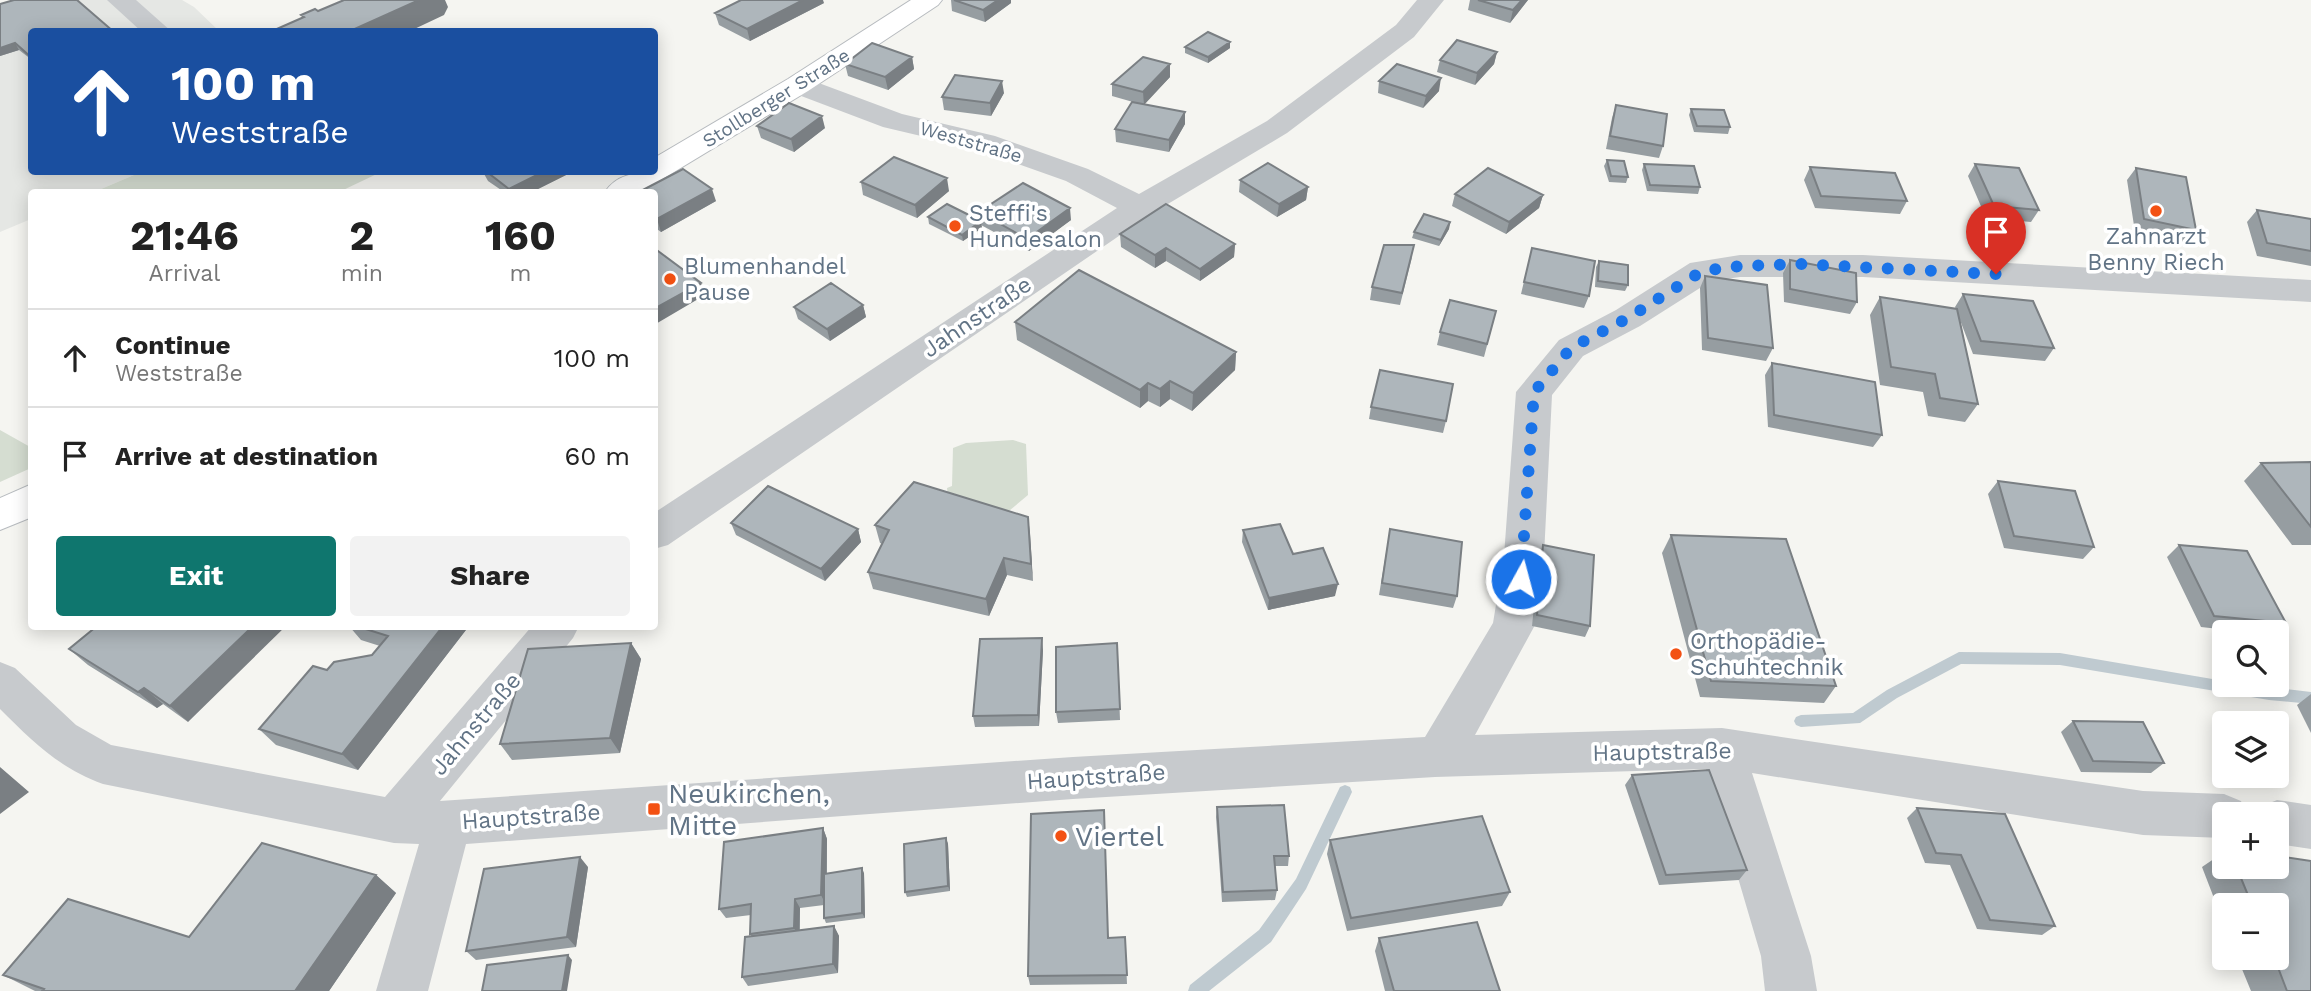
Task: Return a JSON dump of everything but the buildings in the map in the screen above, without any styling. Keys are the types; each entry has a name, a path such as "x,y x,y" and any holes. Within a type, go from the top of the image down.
{"main road":[{"name":"Stollberger Straße","path":"658,169 798,85 929,0"},
{"name":"Stollberger Straße","path":"625,189 648,175"},
{"path":"0,515 28,501"}],"street":[{"path":"120,0 154,28"},
{"name":"Jahnstraße","path":"658,531 1140,206 1277,127 1405,31 1431,0"},
{"name":"Weststraße","path":"798,85 893,121 985,142 1077,175 1140,206"},
{"path":"1435,757 1446,746 1514,625 1524,556 1534,392 1571,348 1628,318 1702,271 1740,266 1863,266 2311,291"},
{"name":"Jahnstraße","path":"394,821 555,630"},
{"name":"Hauptstraße","path":"0,681 60,739 103,764 394,821 449,823 1073,778 1435,757 1721,748 2143,813 2212,816"},
{"path":"1721,748 1787,956 1791,991"},
{"path":"402,991 449,823"},
{"path":"2289,824 2311,827"}],"shaded area":[{"path":"29,0 182,0 194,7 216,28 28,28 28,175 134,175 101,189 28,189 28,220 0,232 0,9"},
{"path":"134,175 375,175 345,189 101,189"},
{"path":"0,430 28,446 28,469 0,482"},
{"path":"1013,440 1026,444 1028,495 997,521 949,507 947,488 952,486 953,448 966,443"}],"waterway":[{"path":"1801,721 1855,719 1892,694 1959,658 2060,659 2269,694 2311,698"},
{"path":"1196,991 1265,936 1301,884 1345,792"}],"place":[{"name":"Zahnarzt Benny Riech","path":"2156,211"},
{"name":"Steffi's Hundesalon","path":"955,226"},
{"name":"Blumenhandel Pause","path":"670,279"},
{"name":"Orthopädie- Schuhtechnik","path":"1676,654"},
{"name":"Neukirchen, Mitte","path":"654,809"},
{"name":"Viertel","path":"1061,836"}],"route":[{"path":"1521,579 1534,392 1571,348 1628,318 1702,271 1740,266 1799,264 1996,274"}]}
